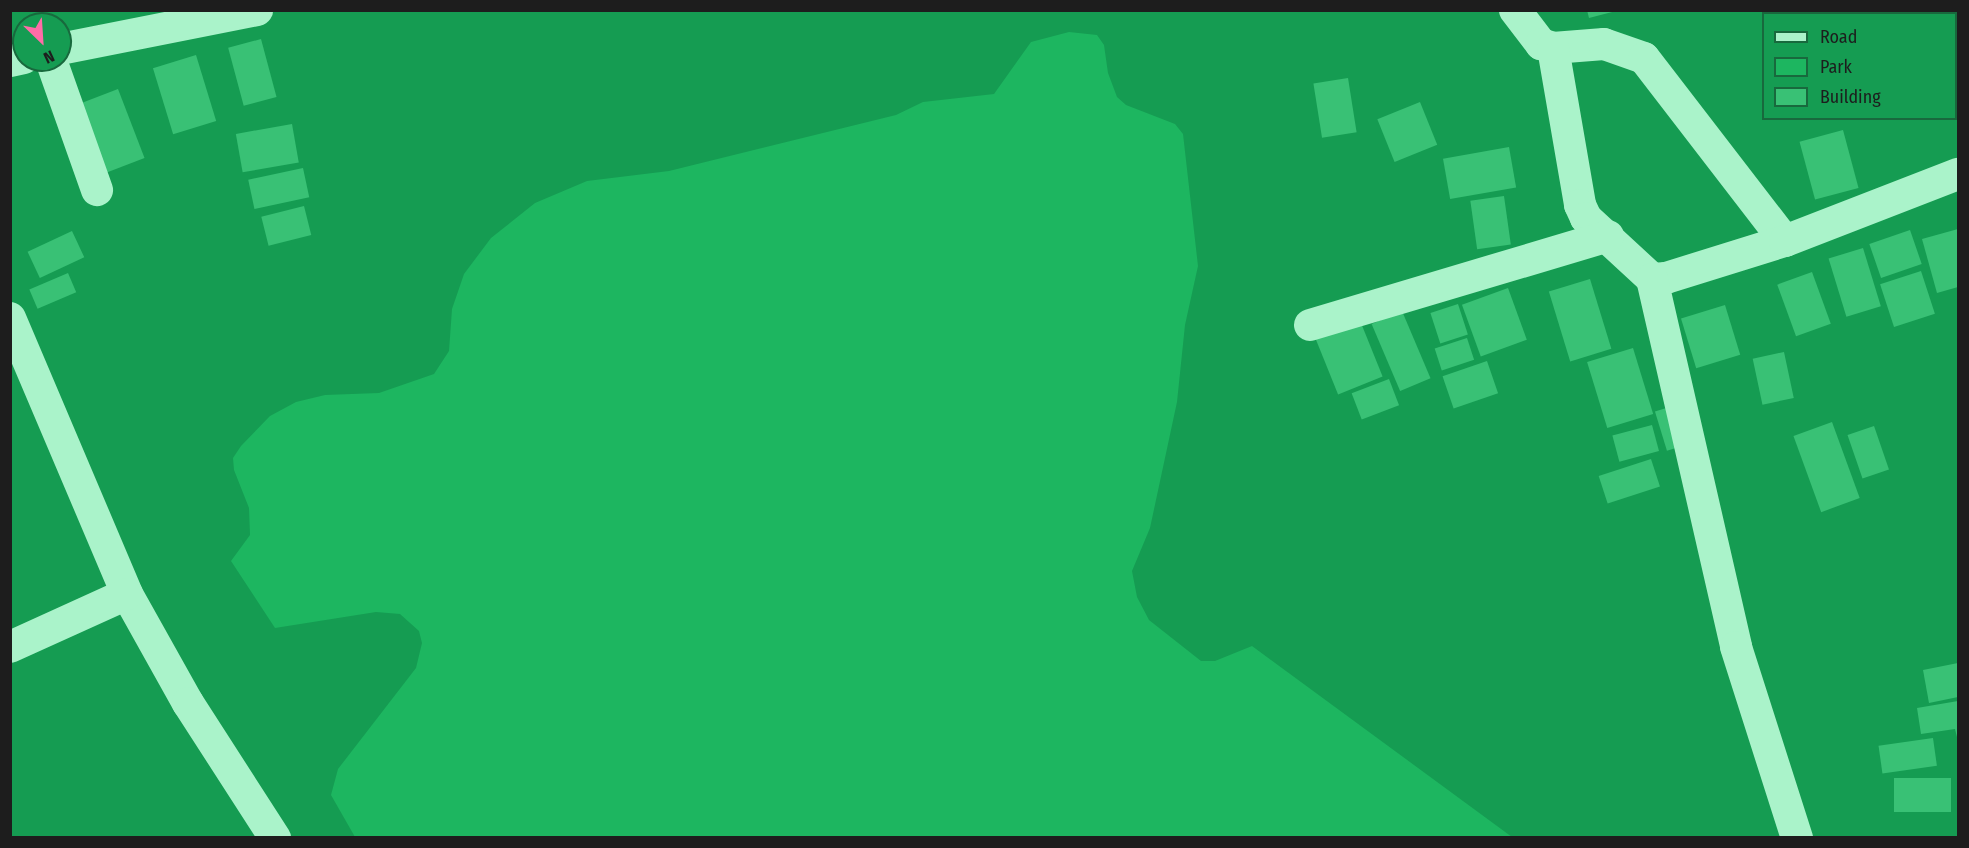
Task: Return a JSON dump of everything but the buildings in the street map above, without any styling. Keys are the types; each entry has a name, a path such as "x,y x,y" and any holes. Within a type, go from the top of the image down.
{"street":[{"path":"72,48 257,10"},
{"path":"1515,10 1541,44 1553,48 1604,44 1644,58 1785,241"},
{"path":"1553,48 1580,205 1586,218 1608,236 1641,273 1652,279 1785,241 1959,174"},
{"path":"55,72 97,190"},
{"path":"1310,325 1608,236"},
{"path":"1652,279 1736,647 1797,837"},
{"path":"10,318 127,594 188,703 274,837"},
{"path":"10,647 127,594"}],"green space":[{"path":"1069,32 1097,35 1104,45 1108,73 1117,97 1126,105 1175,124 1183,134 1198,266 1185,325 1177,402 1150,528 1132,571 1137,597 1149,620 1201,661 1215,661 1252,646 1512,837 355,837 331,795 338,769 416,668 422,643 419,631 400,614 376,612 275,628 231,561 250,535 249,508 234,470 233,458 241,446 270,416 296,402 325,395 379,393 434,374 449,351 452,309 464,274 491,238 535,203 587,181 669,171 896,115 923,102 994,94 1031,42"}]}
